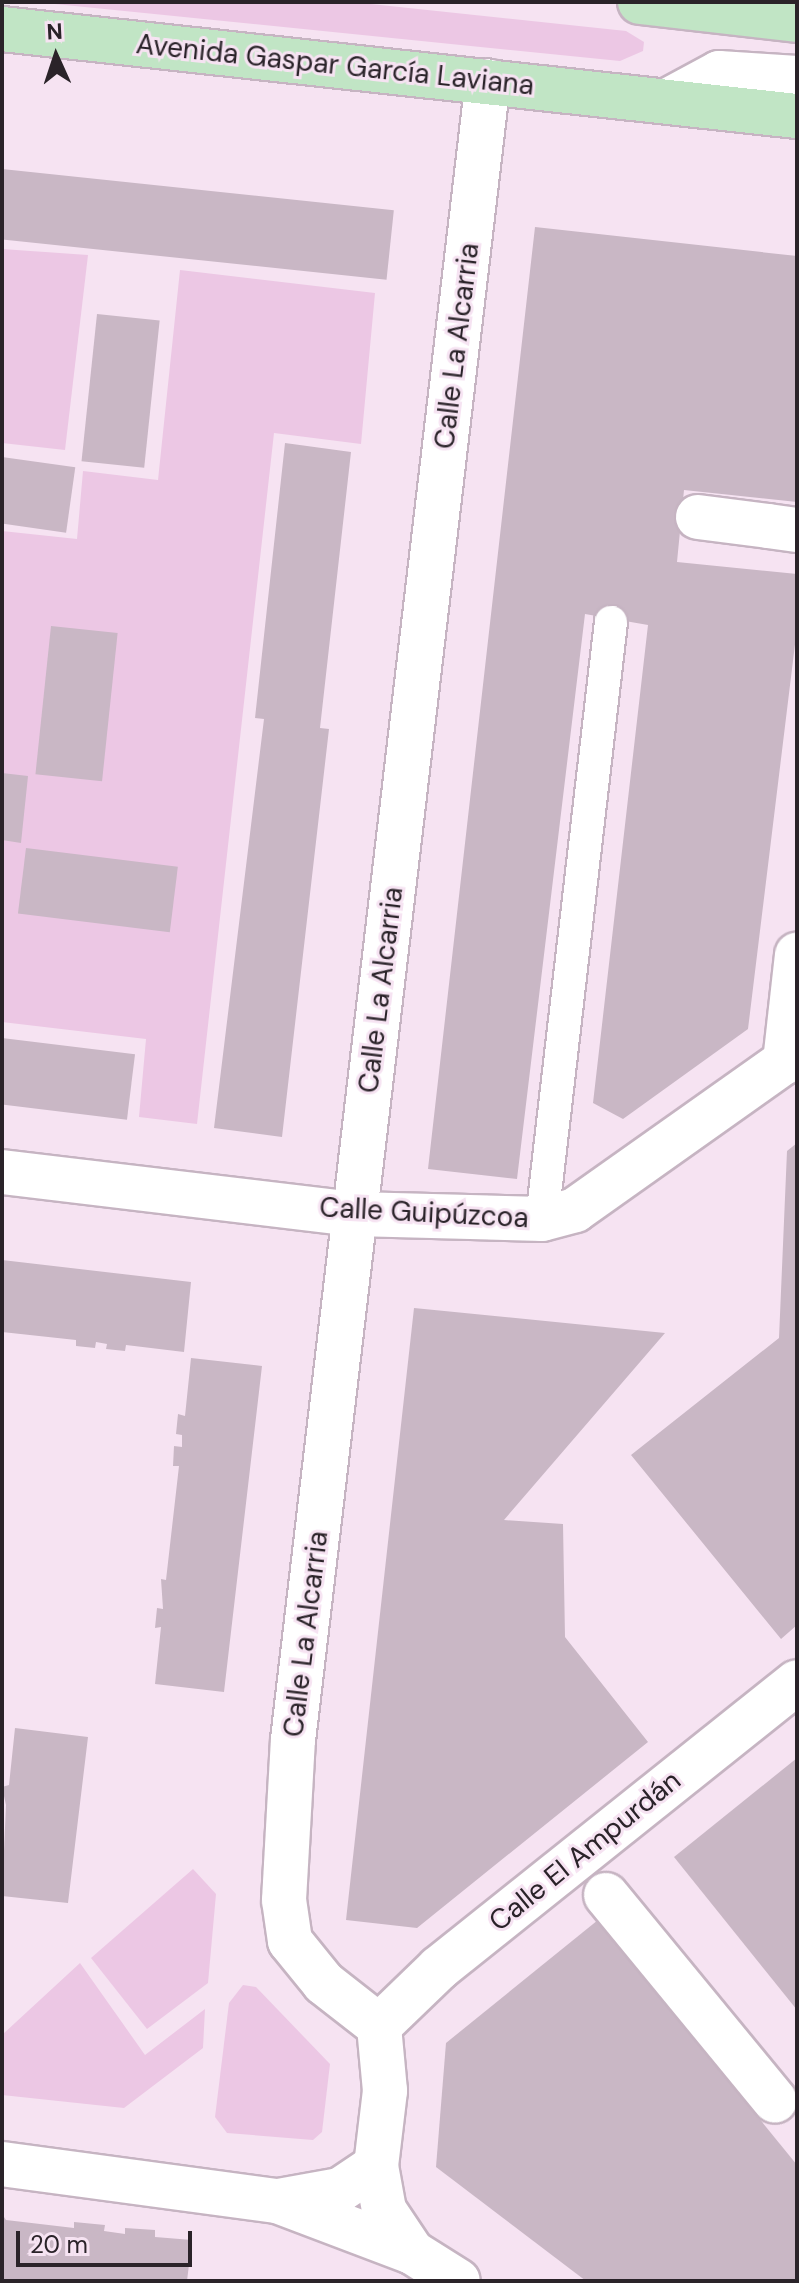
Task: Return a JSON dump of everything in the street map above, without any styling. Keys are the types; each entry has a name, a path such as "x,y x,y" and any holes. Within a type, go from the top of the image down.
{"main road":[{"path":"640,2 797,20"},
{"name":"Avenida Gaspar García Laviana","path":"2,29 797,116"}],"street":[{"path":"667,101 719,73 797,78"},
{"name":"Calle La Alcarria","path":"379,2026 324,1983 290,1941 284,1900 293,1740 488,81"},
{"path":"698,517 782,528"},
{"path":"791,1057 797,955"},
{"name":"Calle Guipúzcoa","path":"2,1172 355,1214 542,1219 575,1210 791,1057"},
{"name":"Calle El Ampurdán","path":"379,2026 439,1968 797,1682"},
{"path":"606,1895 790,2105"},
{"path":"379,2026 385,2091 376,2166 384,2210 412,2252"},
{"path":"2,2164 277,2201 412,2252 458,2281"},
{"path":"277,2201 340,2190 376,2166"}],"lane":[{"path":"542,1219 611,622"}],"shaded area":[{"path":"35,2 352,2 626,31 644,42 643,51 620,61"},
{"path":"2,249 88,255 65,450 2,443"},
{"path":"180,270 375,293 361,444 274,433 197,1124 139,1117 146,1039 2,1022 2,531 77,539 83,471 158,480"},
{"path":"193,1869 216,1894 208,1983 147,2029 91,1958"},
{"path":"80,1963 145,2055 205,2009 203,2048 124,2108 2,2095 2,2035"},
{"path":"243,1985 256,1987 330,2064 322,2132 313,2140 227,2133 215,2117 229,2003"}],"building":[{"path":"2,169 394,210 387,280 2,239"},
{"path":"535,227 797,256 797,502 684,490 677,562 797,574 797,628 748,1029 623,1119 593,1103 648,625 585,614 517,1179 428,1169"},
{"path":"97,314 160,321 144,468 82,461"},
{"path":"285,443 351,452 320,728 329,729 282,1137 214,1128 264,719 255,718"},
{"path":"2,457 75,467 66,533 2,524"},
{"path":"51,626 118,633 102,781 35,774"},
{"path":"2,773 28,776 21,843 2,840"},
{"path":"26,848 178,867 170,932 18,914"},
{"path":"2,1038 135,1054 127,1120 2,1104"},
{"path":"797,1143 797,1625 781,1639 631,1455 779,1338 787,1151"},
{"path":"2,1260 191,1282 184,1352 126,1345 125,1351 106,1349 107,1344 96,1342 95,1348 76,1346 76,1340 2,1332"},
{"path":"414,1308 665,1333 504,1520 563,1524 565,1637 648,1742 417,1928 346,1920"},
{"path":"191,1358 262,1366 224,1692 155,1684 161,1627 155,1628 157,1608 163,1609 161,1579 166,1580 179,1466 173,1466 174,1446 182,1447 182,1435 176,1434 178,1414 185,1416"},
{"path":"15,1728 88,1737 68,1903 2,1896 6,1805 2,1787 9,1785"},
{"path":"797,1758 797,2010 674,1857"},
{"path":"598,1920 797,2165 797,2281 586,2281 436,2167 446,2043"},
{"path":"2,2214 6,2220 74,2228 74,2222 105,2225 104,2231 125,2234 125,2228 155,2230 155,2237 192,2240 187,2281 2,2281"}]}
